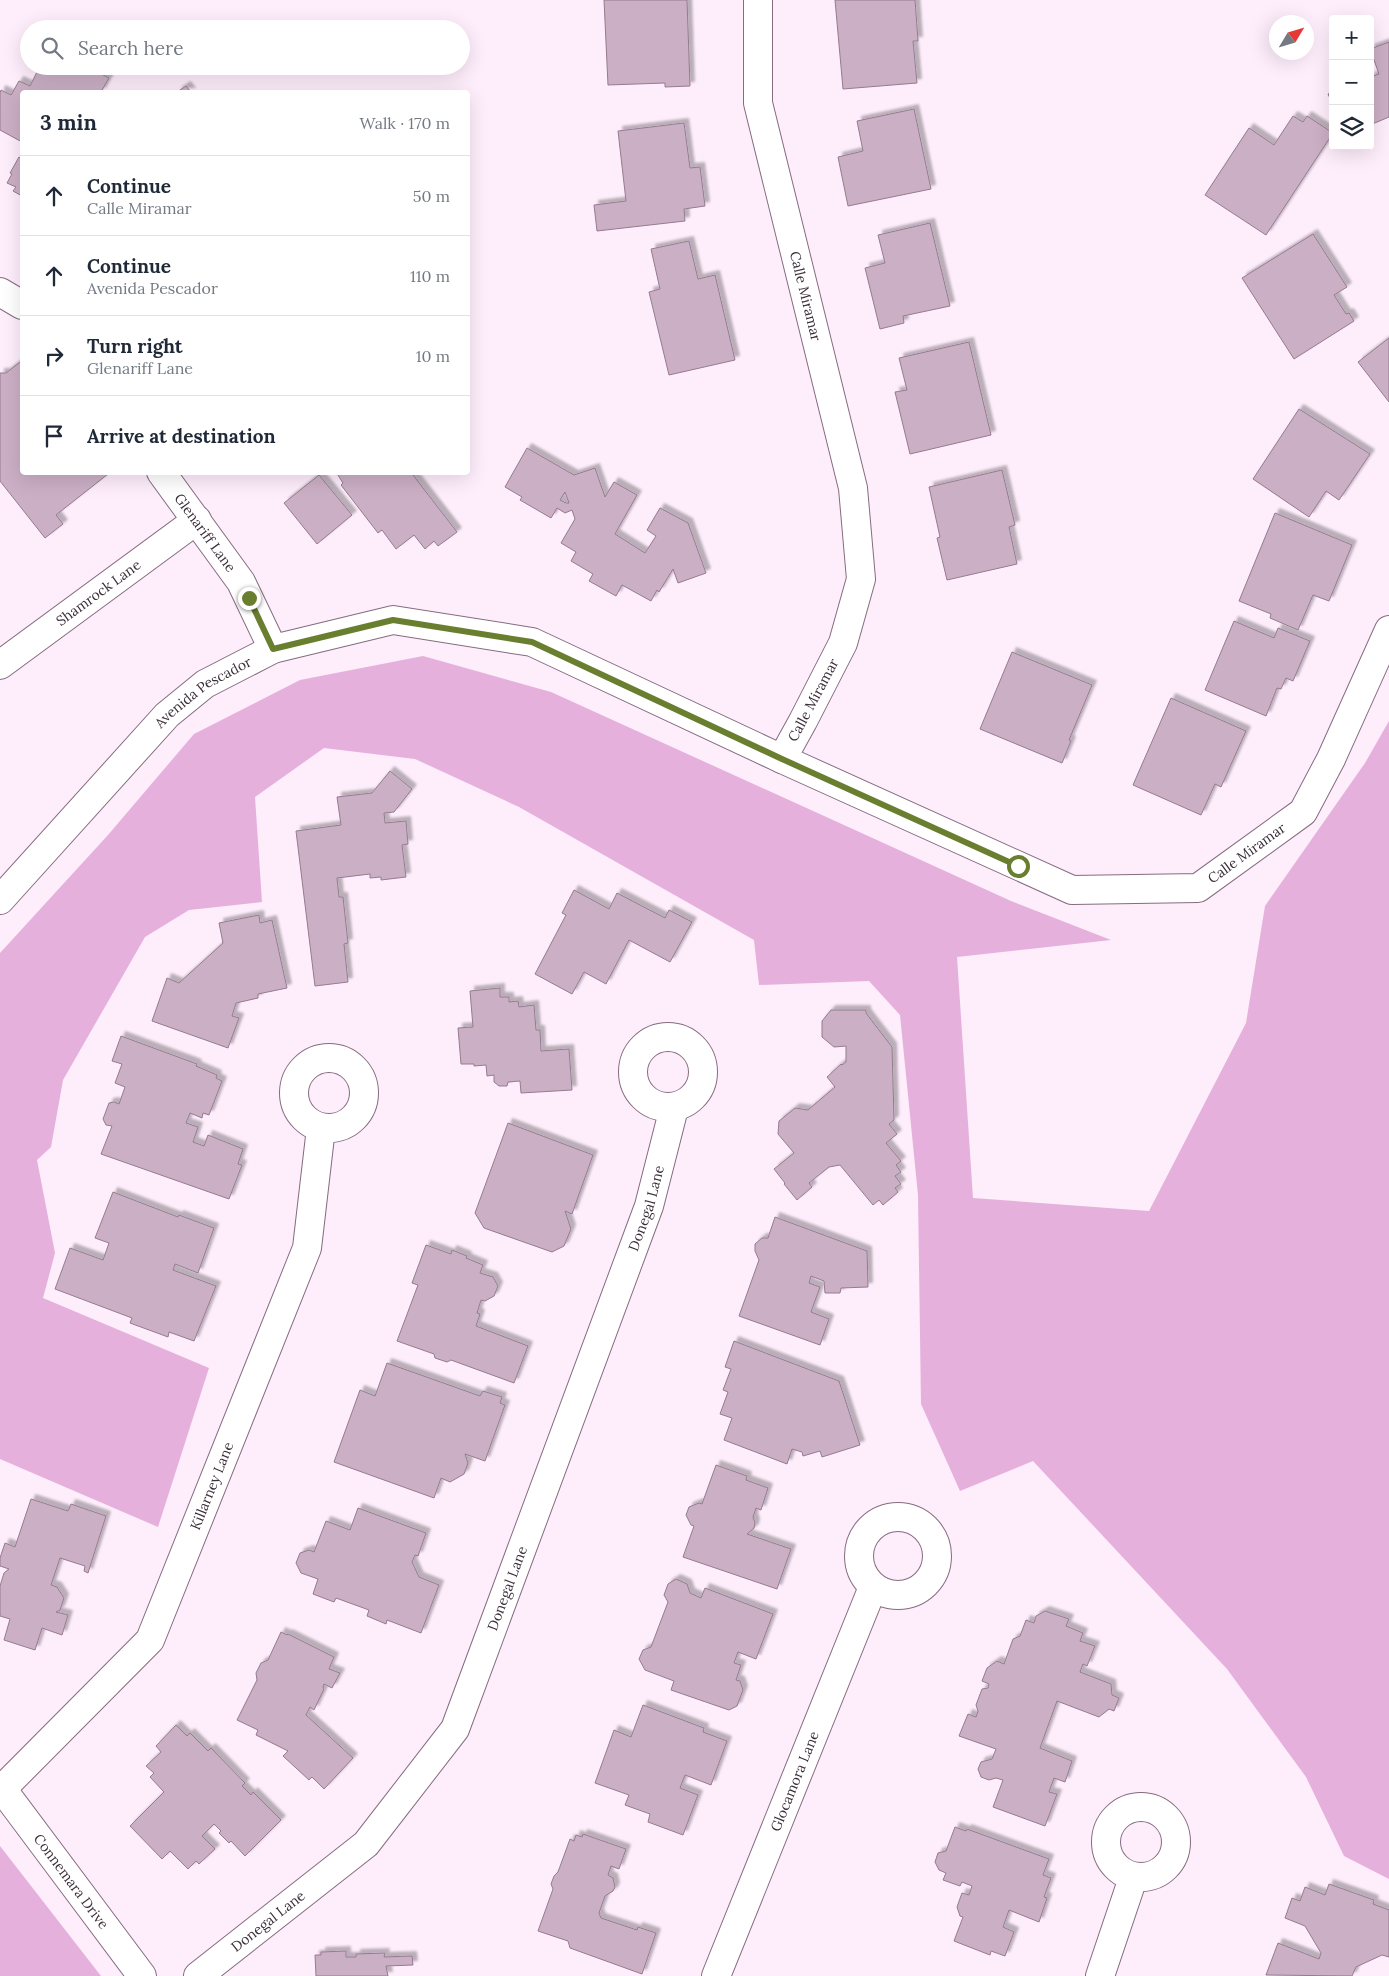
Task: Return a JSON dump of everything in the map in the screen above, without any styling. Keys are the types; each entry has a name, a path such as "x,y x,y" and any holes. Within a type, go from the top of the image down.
{"street":[{"name":"Calle Miramar","path":"758,0 758,103 853,488 861,580 842,643 804,721 782,759 1072,890 1198,888 1303,812 1331,759 1389,630"},
{"path":"0,292 20,304"},
{"name":"Glenariff Lane","path":"163,475 241,582 273,649"},
{"name":"Shamrock Lane","path":"0,665 197,520"},
{"name":"Avenida Pescador","path":"0,900 167,715 205,684 273,649 393,620 532,642 782,759"},
{"name":"Donegal Lane","path":"198,1976 366,1844 455,1729 649,1206 674,1108"},
{"name":"Killarney Lane","path":"1,1788 150,1640 307,1248 321,1128"},
{"name":"Glocamora Lane","path":"716,1976 874,1587"},
{"name":"Connemara Drive","path":"1,1788 142,1976"},
{"path":"1100,1976 1133,1878"}],"shaded area":[{"path":"423,656 551,692 1011,901 1111,940 957,957 973,1198 1149,1211 1246,1023 1265,906 1365,763 1389,721 1389,1879 1344,1856 1306,1777 1227,1669 1033,1461 960,1491 921,1404 918,1195 900,1015 869,981 759,985 754,940 519,807 415,759 324,748 255,797 262,902 189,910 145,937 63,1080 51,1147 37,1160 55,1253 43,1298 209,1368 158,1527 0,1459 0,953 108,835 194,734 300,680"},
{"path":"0,1846 101,1976 0,1976"}],"building":[{"path":"604,0 687,0 690,86 665,87 665,83 608,85"},
{"path":"835,0 915,0 918,41 913,41 917,83 843,89"},
{"path":"1389,42 1389,117 1374,123 1374,76 1379,74 1374,60 1374,48"},
{"path":"36,75 103,75 109,78 102,90 20,90 20,141 0,130 0,93 1,90 11,95 19,81 30,86"},
{"path":"186,86 189,90 180,90"},
{"path":"914,109 931,189 848,206 838,157 863,151 857,121"},
{"path":"1293,116 1303,122 1307,116 1329,130 1329,139 1266,235 1205,195 1249,128 1274,145"},
{"path":"684,123 690,168 700,167 705,206 684,209 685,221 597,231 594,205 626,201 618,131"},
{"path":"19,157 20,195 13,191 16,187 7,183"},
{"path":"930,223 950,306 903,316 904,323 880,329 865,268 885,263 878,235"},
{"path":"1313,234 1347,287 1334,295 1346,314 1349,313 1354,321 1294,359 1242,278"},
{"path":"689,241 698,279 715,275 735,360 669,375 649,292 660,289 651,249"},
{"path":"1389,338 1389,402 1358,362"},
{"path":"969,342 991,435 910,454 895,392 907,390 899,358"},
{"path":"20,362 20,475 107,475 56,515 63,524 45,538 0,481 0,373 6,373"},
{"path":"1299,409 1370,454 1339,500 1326,491 1309,517 1253,479"},
{"path":"527,448 574,475 595,468 605,497 614,482 637,495 615,534 645,553 656,536 647,530 660,508 688,523 706,573 678,583 673,569 651,601 622,585 616,596 589,581 593,574 571,561 576,552 561,543 575,519 572,510 565,513 557,508 551,518 520,500 522,497 505,487","holes":["565,492 569,503 560,500"]},
{"path":"1002,470 1015,525 1009,527 1017,564 947,580 937,538 940,537 929,487"},
{"path":"319,475 352,515 317,544 284,503"},
{"path":"338,475 413,475 457,532 438,546 434,541 425,549 414,535 396,549 382,530 378,533 341,485 343,483"},
{"path":"1275,513 1352,545 1329,601 1313,595 1298,630 1270,618 1271,614 1239,601"},
{"path":"1234,621 1274,638 1278,628 1310,641 1293,681 1286,678 1281,689 1277,688 1266,716 1205,690"},
{"path":"1012,652 1092,685 1069,740 1071,741 1062,763 980,729"},
{"path":"1171,698 1246,731 1221,787 1215,784 1201,815 1133,785"},
{"path":"390,771 412,789 394,812 384,813 385,823 406,821 408,844 402,845 406,877 381,880 381,877 370,878 370,874 337,878 339,897 343,897 348,943 344,944 348,982 315,986 296,831 341,825 337,797 372,793"},
{"path":"574,890 609,909 617,893 665,918 669,910 692,922 670,962 629,940 606,984 584,972 572,994 535,974 566,915 562,913"},
{"path":"259,915 260,923 272,920 287,988 258,994 258,998 236,1003 232,1016 239,1018 228,1048 152,1021 167,978 179,983 223,943 219,923"},
{"path":"500,988 500,997 509,997 509,1002 518,1001 519,1007 534,1005 536,1030 540,1030 541,1051 569,1049 572,1090 521,1093 520,1081 508,1082 507,1086 499,1086 494,1082 494,1075 487,1076 486,1065 461,1064 458,1028 473,1027 470,991"},
{"path":"831,1010 866,1010 866,1013 892,1047 894,1120 889,1124 897,1134 886,1143 901,1161 896,1165 901,1172 895,1176 901,1184 895,1188 898,1192 883,1205 879,1200 873,1205 840,1165 829,1167 809,1183 812,1187 797,1200 774,1169 794,1153 778,1134 779,1121 795,1108 808,1110 835,1087 827,1077 841,1064 846,1062 846,1046 834,1047 822,1037 822,1021"},
{"path":"121,1036 197,1064 196,1066 217,1075 216,1078 222,1081 209,1115 203,1113 202,1118 190,1113 186,1123 198,1127 193,1142 204,1146 208,1135 243,1149 238,1164 242,1165 229,1199 101,1154 112,1126 106,1125 103,1119 109,1103 119,1104 125,1087 115,1083 122,1064 112,1061"},
{"path":"508,1123 593,1155 572,1214 565,1211 571,1229 564,1246 552,1252 484,1228 475,1213"},
{"path":"113,1192 178,1217 179,1215 214,1228 198,1273 175,1264 173,1270 216,1286 194,1341 169,1332 168,1337 130,1323 132,1318 55,1289 70,1248 103,1260 109,1243 95,1238"},
{"path":"775,1217 867,1251 868,1287 841,1288 840,1293 825,1293 824,1281 811,1276 809,1283 820,1287 811,1312 829,1319 820,1345 739,1316 759,1260 755,1251 755,1244 762,1238 768,1238"},
{"path":"426,1245 451,1254 452,1250 467,1256 466,1258 483,1265 480,1273 493,1277 498,1286 494,1296 485,1301 481,1300 477,1313 480,1314 476,1326 528,1346 514,1383 451,1360 447,1362 435,1358 434,1354 397,1341 418,1285 412,1283"},
{"path":"734,1341 839,1381 860,1445 822,1457 820,1451 803,1456 802,1452 792,1449 787,1464 724,1440 732,1418 720,1414 728,1392 723,1390 731,1369 725,1367"},
{"path":"387,1363 480,1396 483,1391 502,1397 500,1403 505,1405 485,1461 465,1454 468,1463 464,1474 450,1482 441,1478 434,1498 334,1462 360,1390 375,1396"},
{"path":"716,1465 747,1476 746,1480 768,1488 761,1510 756,1508 753,1517 754,1528 747,1534 791,1549 777,1589 683,1557 694,1526 691,1525 686,1515 689,1507 699,1503 702,1504"},
{"path":"31,1499 68,1511 71,1504 106,1516 88,1573 84,1571 85,1566 60,1558 51,1585 57,1587 64,1598 60,1610 56,1612 68,1615 62,1635 42,1628 35,1650 4,1640 10,1619 0,1616 0,1586 4,1573 9,1569 0,1566 0,1558 5,1543 15,1547"},
{"path":"358,1508 426,1533 418,1556 415,1555 412,1562 419,1577 439,1585 421,1633 387,1620 386,1624 367,1616 369,1610 336,1598 334,1602 313,1594 318,1579 301,1573 296,1563 300,1553 309,1550 314,1552 326,1521 350,1530"},
{"path":"676,1579 687,1584 690,1593 701,1598 705,1588 773,1614 756,1659 738,1652 734,1663 741,1665 736,1680 740,1681 743,1690 737,1706 729,1710 671,1690 674,1681 645,1670 639,1659 643,1650 651,1647 668,1602 664,1595 668,1584"},
{"path":"1045,1611 1069,1619 1066,1626 1083,1633 1080,1641 1095,1646 1087,1666 1083,1664 1080,1672 1111,1684 1112,1695 1119,1698 1114,1711 1109,1709 1099,1717 1057,1701 1040,1748 1072,1761 1065,1782 1054,1778 1049,1792 1057,1794 1045,1826 993,1807 1003,1780 996,1778 989,1780 981,1777 978,1769 981,1762 992,1759 996,1749 959,1736 968,1714 976,1717 978,1711 976,1705 982,1689 988,1688 989,1684 982,1681 987,1668 997,1661 1004,1664 1013,1639 1020,1636 1026,1620 1034,1623 1036,1616"},
{"path":"281,1632 334,1657 329,1669 340,1673 332,1688 324,1684 324,1689 314,1710 310,1707 306,1715 353,1758 324,1789 312,1777 309,1780 283,1756 288,1751 256,1735 258,1730 237,1720 257,1680 256,1673 261,1663 268,1660"},
{"path":"643,1705 704,1728 703,1732 727,1741 711,1785 685,1775 680,1788 698,1795 683,1835 648,1822 650,1814 625,1805 629,1795 595,1783 614,1730 631,1737"},
{"path":"176,1725 187,1736 190,1733 208,1751 211,1748 245,1783 242,1786 251,1795 253,1792 281,1820 245,1856 231,1841 229,1843 219,1833 221,1831 214,1824 202,1836 215,1849 199,1864 196,1861 188,1869 170,1851 162,1859 130,1826 164,1792 150,1777 154,1773 146,1766 161,1752 156,1746"},
{"path":"955,1827 966,1831 967,1829 1049,1859 1043,1875 1051,1878 1044,1897 1047,1898 1039,1922 1009,1910 1003,1927 1014,1932 1005,1956 991,1951 990,1955 954,1941 963,1917 960,1916 957,1907 962,1893 969,1895 972,1886 962,1882 960,1886 943,1880 946,1873 939,1870 935,1862 938,1853 946,1851"},
{"path":"583,1834 626,1849 619,1869 611,1866 608,1875 613,1878 615,1887 613,1891 605,1896 599,1913 601,1918 637,1930 638,1927 656,1933 642,1974 570,1948 568,1941 538,1931 553,1889 551,1884 558,1872 570,1839 574,1841 576,1835 582,1837"},
{"path":"1329,1884 1374,1900 1373,1904 1389,1910 1389,1957 1382,1955 1356,1967 1352,1976 1266,1975 1278,1943 1319,1959 1321,1953 1305,1926 1285,1918 1292,1898 1300,1901 1305,1887 1325,1895"},
{"path":"346,1951 346,1957 356,1957 356,1954 385,1953 384,1957 412,1956 413,1965 386,1966 388,1976 316,1976 315,1955 321,1955 321,1952"}],"route":[{"path":"249,598 273,649 393,620 532,642 782,759 1018,866"}]}
